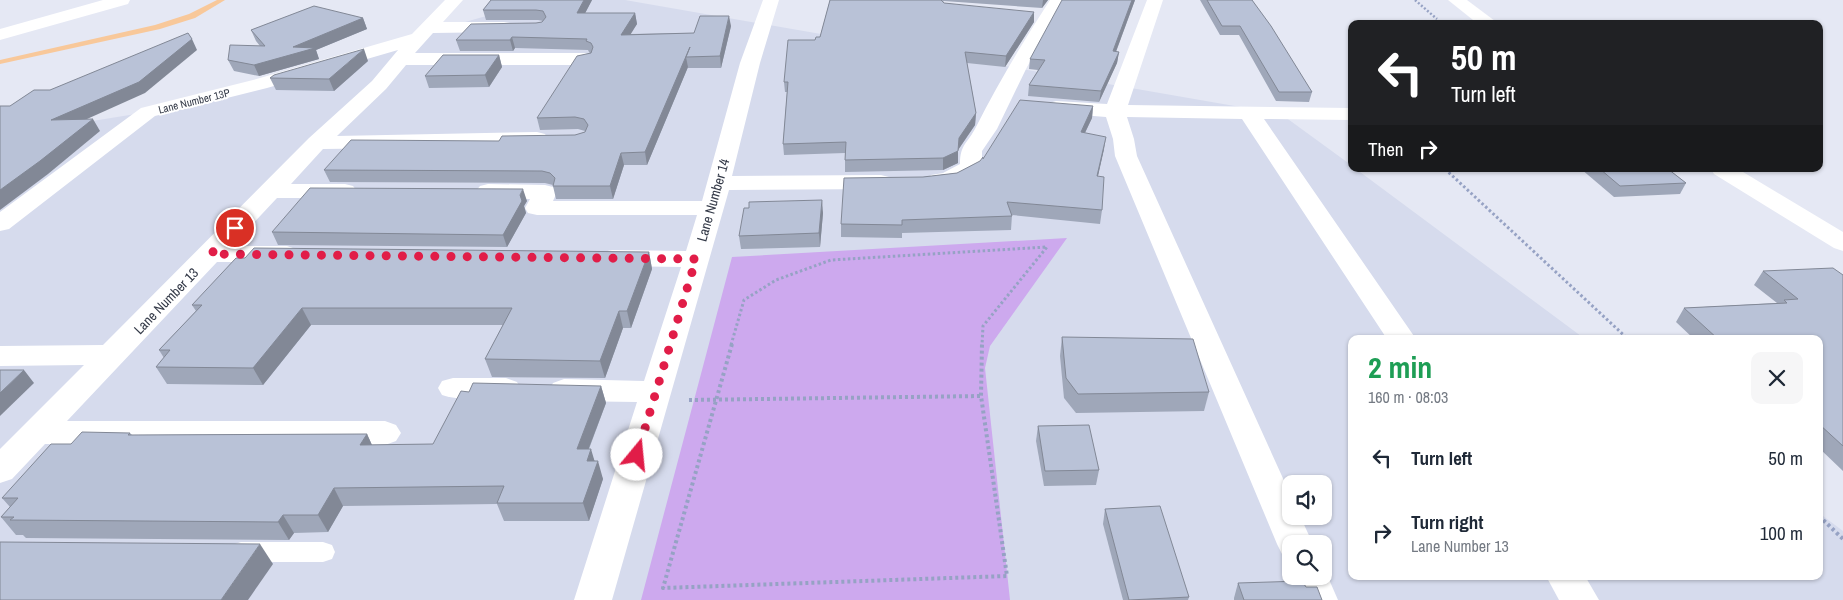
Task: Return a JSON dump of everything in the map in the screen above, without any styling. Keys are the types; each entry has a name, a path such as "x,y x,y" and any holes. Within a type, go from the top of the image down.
{"street":[{"path":"0,35 122,0"},
{"name":"Lane Number 13","path":"0,470 114,355 317,142 379,85 454,0"},
{"name":"Lane Number 14","path":"593,600 715,196 750,63 771,0"},
{"path":"1154,0 1115,111 1126,141 1126,156 1291,535"},
{"path":"1456,0 1484,20"},
{"path":"467,191 545,192 537,208 948,179 971,167 971,151 986,129 1017,103 1045,10"},
{"path":"423,33 518,28"},
{"name":"Lane Number 13P","path":"0,224 148,112 260,84 423,33"},
{"path":"400,59 585,59"},
{"path":"1017,103 1115,111 1348,114"},
{"path":"1249,114 1399,335"},
{"path":"317,142 559,139"},
{"path":"1727,172 1843,243"},
{"path":"271,190 369,191"},
{"path":"211,254 310,255"},
{"path":"587,258 696,259"},
{"path":"0,356 114,355"},
{"path":"453,388 655,396"},
{"path":"38,432 385,433"},
{"path":"1567,580 1580,600"},
{"path":"1313,585 1320,600"}],"lane":[{"path":"215,552 323,552"}],"path":[{"path":"1415,0 1439,20"},
{"path":"1448,172 1624,335"},
{"path":"1047,247 983,326 981,396 1007,576 663,588 715,399 744,300 776,280 832,260 1047,247"},
{"path":"655,396 715,399 981,396"},
{"path":"1823,520 1843,539"}],"shaded area":[{"path":"543,0 625,0 1281,114 1348,163 1348,172 1360,172 1580,335 1348,335 1348,580 1823,580 1823,516 1843,531 1843,600 0,600 0,136 148,112"},
{"path":"1067,238 990,346 985,368 1010,600 641,600 732,257"}],"building":[{"path":"491,0 584,0 577,13 635,13 621,35 694,33 700,16 729,16 720,56 686,57 690,47 645,152 621,153 610,186 553,186 555,178 550,173 542,171 324,170 351,140 499,141 502,136 575,135 585,132 588,125 584,119 575,117 537,118 577,56 591,53 593,47 591,43 586,41 587,39 512,37 510,40 456,40 471,24 536,23 542,22 546,17 543,11 536,10 483,10"},
{"path":"830,0 941,0 944,3 1034,12 1006,56 965,52 976,113 959,138 958,151 943,158 845,160 846,142 783,144 788,82 784,82 788,40 815,40 816,37 820,37"},
{"path":"1062,0 1132,0 1113,51 1119,52 1101,91 1029,85 1045,60 1030,59"},
{"path":"1207,0 1252,0 1271,26 1312,92 1279,92 1240,26 1222,26"},
{"path":"314,6 363,18 293,47 315,48 254,65 228,60 230,45 265,46 251,30"},
{"path":"188,33 192,39 139,82 51,120 93,119 0,190 0,106 10,106 34,90 50,90"},
{"path":"364,49 329,79 270,78 274,75"},
{"path":"443,55 499,55 485,75 425,76"},
{"path":"1020,100 1093,106 1081,132 1106,137 1097,176 1104,177 1102,210 1007,202 1012,216 902,220 902,225 841,224 844,178 923,177 957,173 980,161 983,157 983,159"},
{"path":"1604,172 1672,172 1686,183 1620,186"},
{"path":"310,188 523,189 520,195 522,201 503,235 272,232"},
{"path":"822,200 819,233 739,236 744,208 749,208 749,202"},
{"path":"254,248 649,252 627,311 619,311 600,361 485,359 512,308 302,308 253,368 156,367 170,350 159,350 202,305 192,305 236,258 245,258"},
{"path":"1833,268 1843,275 1843,446 1823,428 1823,335 1714,335 1684,308 1787,303 1784,300 1798,299 1763,271"},
{"path":"1062,337 1193,339 1209,392 1078,394 1066,378"},
{"path":"0,370 24,370 0,393"},
{"path":"473,383 601,386 577,449 591,449 587,461 598,461 583,503 497,503 504,486 334,488 318,515 283,515 278,522 10,520 14,517 1,517 18,498 2,498 51,444 71,444 82,432 130,433 128,435 367,434 360,445 433,444 461,391 469,392"},
{"path":"1089,425 1099,470 1045,471 1038,426"},
{"path":"1160,506 1189,597 1129,600 1105,509"},
{"path":"0,542 260,544 221,600 0,600"},
{"path":"1282,582 1282,585 1317,587 1322,600 1244,600 1238,583"}],"waterway":[{"path":"0,62 157,27 192,16 222,0"}],"route":[{"path":"235,228 211,254 696,259 637,455"}]}
